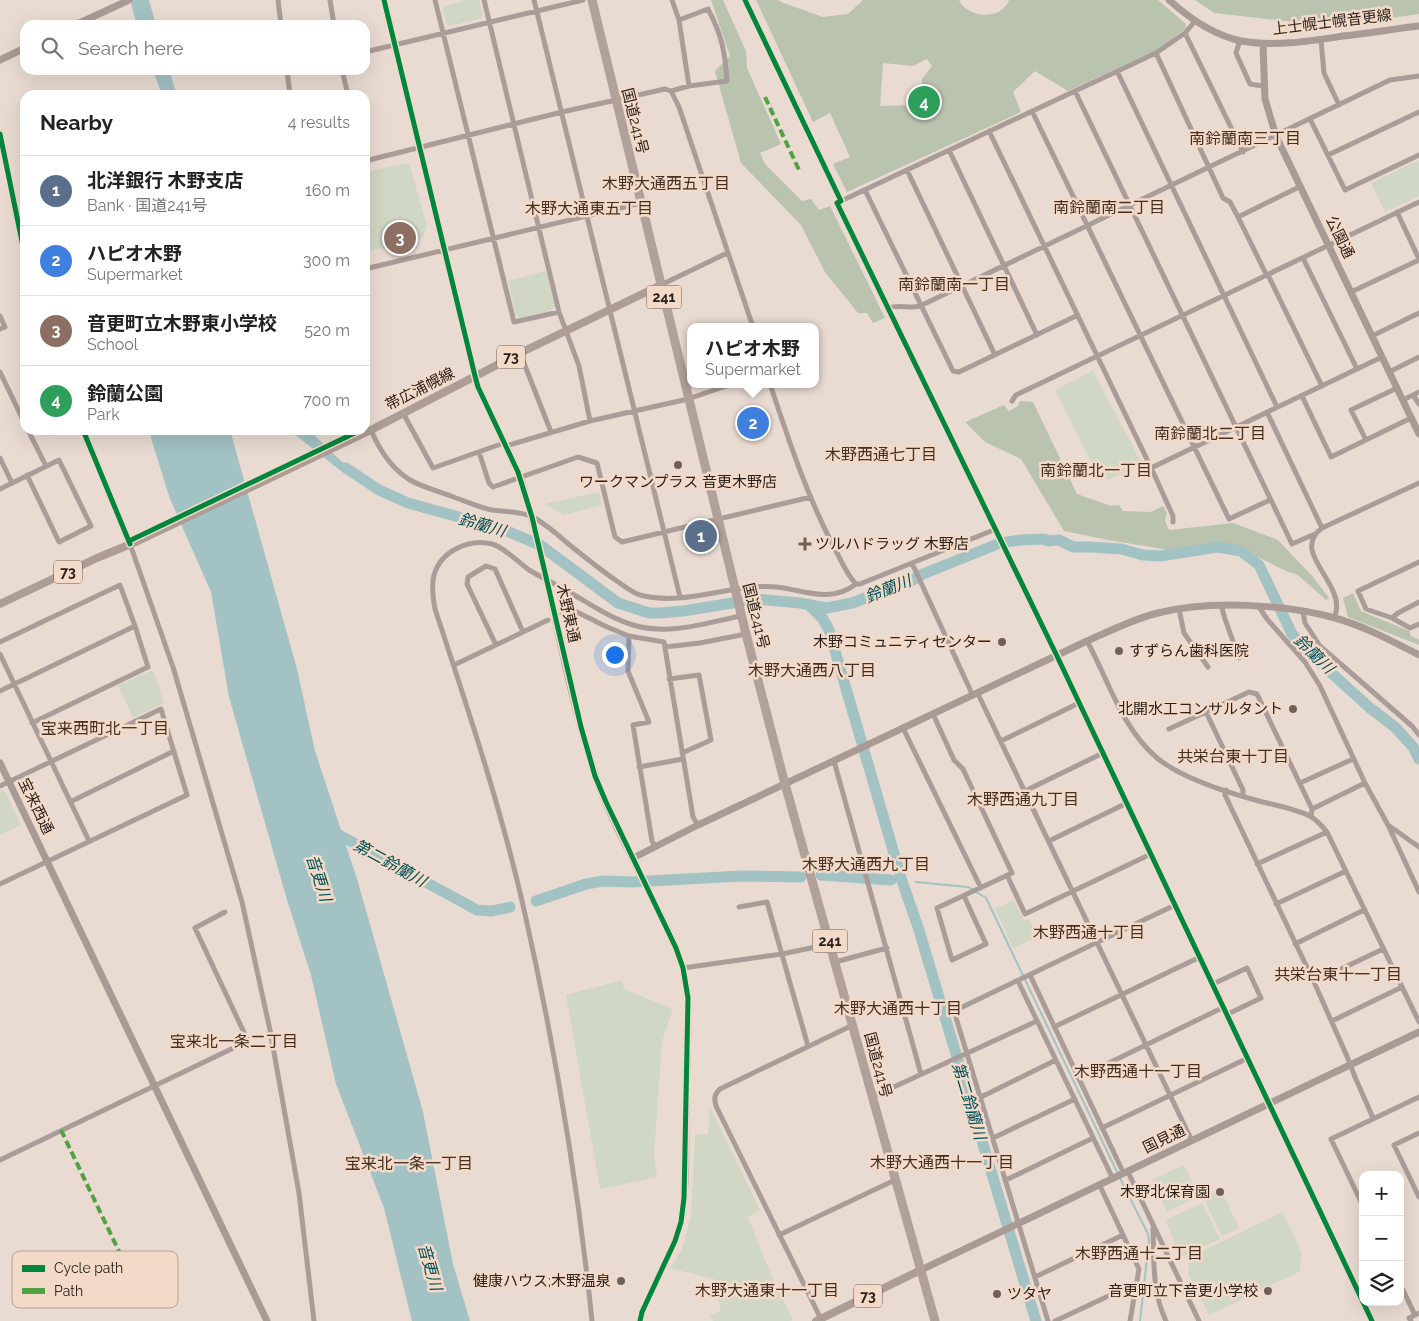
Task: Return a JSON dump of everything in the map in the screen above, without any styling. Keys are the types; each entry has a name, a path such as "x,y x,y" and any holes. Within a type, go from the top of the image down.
{"highway":[{"name":"国道241号","path":"592,0 735,592 785,784 935,1321"}],"main road":[{"name":"帯広浦幌線","path":"370,430 520,353 661,285"},
{"name":"帯広浦幌線","path":"0,604 361,435"},
{"name":"73","path":"818,1320 921,1270"}],"street":[{"path":"86,20 129,0"},
{"path":"278,0 280,20"},
{"path":"330,0 333,20"},
{"path":"384,0 475,376"},
{"path":"436,0 514,322 559,312"},
{"path":"484,0 559,312 579,366 590,421"},
{"path":"534,0 680,597"},
{"path":"370,51 584,0"},
{"path":"672,0 679,20 689,86"},
{"path":"745,0 841,202"},
{"name":"上士幌士幌音更線","path":"1169,0 1195,22 1224,35 1262,44 1321,40 1419,26"},
{"path":"370,160 616,100 666,89 671,91 689,86 727,81 725,52 715,22 708,9 679,20"},
{"path":"1195,22 1185,33 1156,53 837,203 1008,553 1228,1014 1270,1104 1274,1118 1372,1321"},
{"path":"1185,33 1243,152"},
{"path":"1240,40 1236,53 1250,84 1263,86"},
{"path":"1321,40 1324,74 1339,105"},
{"name":"公園通","path":"1262,44 1263,86 1268,113 1276,136 1419,434"},
{"path":"0,60 20,50"},
{"path":"1156,53 1223,198 1230,202 1238,217 1322,386"},
{"path":"1117,71 1277,407"},
{"path":"289,75 290,90"},
{"path":"343,75 347,90"},
{"path":"888,308 895,306 913,308 920,306 1390,80 1419,76"},
{"path":"671,91 679,107 752,323"},
{"path":"1074,91 1292,544 1315,534 1322,528 1419,484"},
{"path":"1032,111 1229,519 1270,500"},
{"path":"1328,155 1419,112"},
{"path":"1310,119 1346,190 1419,155"},
{"path":"989,131 1151,468 1173,516 1173,522"},
{"path":"949,150 1037,335"},
{"path":"907,170 995,355"},
{"path":"1238,217 1301,186"},
{"path":"865,190 953,371 959,372 1078,315"},
{"path":"1012,401 1016,395 1141,337 1419,202"},
{"path":"370,268 641,203"},
{"path":"1351,292 1419,259 1397,212"},
{"path":"661,285 727,253"},
{"path":"1303,258 1357,369"},
{"path":"1372,336 1419,313"},
{"path":"0,316 5,327 0,329"},
{"path":"520,353 552,432"},
{"path":"1151,468 1382,357"},
{"path":"1389,372 1419,357"},
{"path":"0,372 20,414"},
{"name":"木野東通","path":"475,376 478,387 518,472 536,529 587,749 606,802 644,880"},
{"path":"404,413 433,468 505,444 590,421 635,412 719,388"},
{"path":"771,388 794,454 826,533 856,584"},
{"path":"1366,440 1351,410 1397,388"},
{"path":"1403,400 1419,392"},
{"path":"1413,395 1419,404"},
{"path":"1302,396 1331,457 1411,418"},
{"path":"1267,412 1322,528"},
{"path":"30,435 46,466"},
{"path":"370,435 386,456 410,480 491,510 516,511 532,517 547,526 597,567 638,594 652,598 735,592 746,588 775,587 828,595 847,591 856,584 912,564 996,529"},
{"path":"479,452 489,483 493,487 578,457 597,463 615,537 622,542 811,497"},
{"path":"0,458 12,483"},
{"path":"0,489 27,475 59,460 91,526 59,542 27,475"},
{"path":"1315,534 1311,547 1315,558 1336,594 1338,602 1334,618"},
{"path":"134,542 242,902 270,1030 298,1183 314,1321"},
{"path":"592,1321 579,1207 564,1113 525,913 502,821 433,595 434,575 449,553 456,548 466,544 494,544 530,570 613,618 646,628 675,630 741,614"},
{"path":"1419,562 1358,591 1366,609 1392,618 1410,628 1419,624"},
{"path":"912,564 976,695 1001,741 1192,1141"},
{"path":"496,645 467,584 468,578 486,566 495,569 523,632"},
{"path":"0,642 120,585 148,667 32,723"},
{"path":"1392,618 1419,602"},
{"path":"633,858 698,825 1087,641 1132,621 1157,613 1221,605 1290,610 1334,618 1375,633 1419,655"},
{"path":"1221,605 1239,658"},
{"path":"1259,607 1267,619 1305,662 1320,686 1419,892"},
{"path":"1179,609 1184,633 1208,667"},
{"path":"562,614 575,611 629,636 664,642 693,817 698,825"},
{"path":"1302,612 1305,623 1320,646 1412,726 1419,735"},
{"path":"454,665 548,620"},
{"path":"0,690 135,626"},
{"path":"665,647 700,643 746,634"},
{"path":"629,636 628,671 649,722 633,725 652,840 655,846"},
{"path":"1087,641 1122,715 1135,734 1161,761 1177,771 1226,790 1311,817 1327,832 1419,1022"},
{"path":"0,654 89,841"},
{"path":"639,767 683,756 711,740 699,675 669,679"},
{"path":"1169,729 1249,692 1257,694 1312,809 1311,817"},
{"path":"1001,741 1079,703"},
{"path":"0,786 161,709 187,794 0,884"},
{"path":"1206,712 1243,790 1243,796"},
{"path":"933,714 954,760 963,769 1012,873 937,908 952,960 986,944 964,896"},
{"path":"903,728 981,888"},
{"path":"70,802 174,751"},
{"path":"1024,792 1103,754"},
{"path":"1300,783 1353,758"},
{"path":"834,761 922,1074"},
{"name":"宝来西通","path":"0,763 267,1321"},
{"path":"1312,809 1365,783"},
{"path":"1226,790 1225,796 1332,1021 1354,1077 1373,1118"},
{"path":"1049,841 1127,803"},
{"path":"1388,825 1419,847"},
{"path":"1257,864 1327,832"},
{"path":"1007,875 1025,914 1151,854"},
{"path":"1276,904 1346,871"},
{"path":"640,1321 642,1312 675,1241 681,1222 684,1198 688,998 683,968 644,880"},
{"path":"739,907 767,902 808,1046"},
{"path":"1048,1321 1035,1277 1016,1226 1006,1180 954,1011 1175,905"},
{"path":"1295,944 1364,910"},
{"path":"0,1160 248,1041 195,928 225,912"},
{"path":"683,968 782,954 830,944"},
{"path":"835,962 886,948"},
{"path":"1314,982 1383,949"},
{"path":"1054,1027 1200,957"},
{"path":"1213,984 1247,968 1261,998 1228,1014"},
{"path":"1030,976 1102,1128 1199,1321"},
{"path":"1018,981 1113,1179"},
{"path":"1332,1021 1402,987"},
{"path":"1078,1078 1224,1008"},
{"path":"872,1097 1037,1021"},
{"path":"818,1320 716,1106 715,1094 720,1089 853,1025"},
{"name":"国見通","path":"921,1270 1002,1233 1419,1032"},
{"path":"1102,1128 1248,1058"},
{"path":"980,1097 1056,1060"},
{"path":"1359,1198 1331,1138 1419,1097"},
{"path":"993,1138 1075,1099"},
{"path":"1419,1133 1394,1145 1419,1197"},
{"path":"1006,1180 1093,1138"},
{"path":"779,1235 895,1180"},
{"path":"1100,1186 1139,1269 1130,1321"},
{"path":"1152,1225 1155,1280 1159,1307 1166,1321"},
{"path":"1035,1277 1123,1236"},
{"path":"1055,1321 1132,1285 1136,1285"},
{"path":"1404,1291 1417,1314 1409,1318 1411,1321"}],"green space":[{"path":"467,0 479,0 482,18 449,26 442,7"},
{"path":"711,0 723,0 746,51 747,68 781,144 760,153 765,164 802,201 811,199 819,210 830,206 885,318 873,323 867,313 858,313 825,272 801,225 741,163 715,71 730,56"},
{"path":"756,0 779,0 823,17 848,14 863,0 959,0 969,11 984,15 999,11 1005,7 1009,0 1158,0 1186,24 1185,29 1159,49 1068,91 1035,71 1013,92 1021,112 847,192 833,164 850,157 830,113 813,122","holes":["927,59 932,66 922,79 922,105 880,106 883,63 913,66"]},
{"path":"1195,0 1419,0 1419,14 1391,18 1379,12 1339,14 1334,22 1295,22 1214,13"},
{"path":"1419,160 1419,196 1385,212 1371,183"},
{"path":"409,163 427,226 423,238 370,251 370,171"},
{"path":"546,271 555,306 552,310 520,318 516,316 508,281"},
{"path":"1093,371 1142,464 1108,480 1095,470 1055,390"},
{"path":"1020,401 1033,402 1077,494 1111,506 1119,505 1123,511 1151,512 1163,506 1167,513 1165,521 1169,530 1233,523 1278,540 1313,577 1329,598 1326,600 1298,575 1232,544 1169,550 1064,531 1021,459 985,442 965,422 1004,405 1009,411 1018,406"},
{"path":"599,492 602,505 564,515 545,504"},
{"path":"1353,593 1361,611 1409,631 1411,636 1419,640 1419,645 1348,617 1343,598"},
{"path":"153,670 164,703 133,718 118,685"},
{"path":"0,791 5,791 21,825 0,835"},
{"path":"1014,900 1024,921 1029,919 1037,937 1013,948 995,909"},
{"path":"622,980 624,989 673,1009 662,1041 654,1153 657,1177 600,1189 566,995"},
{"path":"710,1107 760,1210 748,1217 771,1275 793,1320 713,1321 710,1315 721,1311 714,1279 670,1268 682,1249 691,1217 695,1134 708,1135"},
{"path":"1184,1165 1199,1196 1167,1212 1152,1180"},
{"path":"1221,1190 1239,1228 1222,1236 1204,1198"},
{"path":"1202,1203 1220,1239 1180,1257 1166,1220"},
{"path":"1283,1212 1302,1254 1299,1272 1209,1315 1188,1273 1190,1257"}],"water":[{"path":"130,0 149,0 155,20 136,20"},
{"path":"155,75 171,75 175,90 160,90"},
{"name":"音更川","path":"151,435 231,435 297,669 315,751 358,882 423,1112 453,1264 470,1321 412,1321 384,1208 336,1084 311,975 287,900 229,697 211,592 170,499"},
{"path":"295,435 314,435 341,461 357,472 358,477 341,471"}],"waterway":[{"name":"鈴蘭川","path":"346,468 379,490 408,503 502,529 540,545 618,603 649,613 683,611 757,599 800,603 827,608 852,603 911,581 923,574 1000,543 1020,540 1059,540 1073,547 1121,549 1143,555 1160,556 1218,547 1241,551 1259,565 1292,634 1307,651 1370,708 1395,727 1413,747 1419,759"},
{"name":"第二鈴蘭川","path":"808,604 823,619 829,630 902,881 918,927 1036,1321"},
{"name":"第二鈴蘭川","path":"330,830 477,910 492,911 510,907"},
{"name":"第二鈴蘭川","path":"821,875 891,880"},
{"name":"第二鈴蘭川","path":"536,901 586,884 603,881 631,882 742,876 801,877"},
{"path":"916,882 968,887 986,898 1118,1174"},
{"path":"1120,1178 1148,1234 1149,1240 1140,1321"}],"marked path":[{"path":"765,97 799,170"},
{"path":"61,1130 119,1251"}],"cycle path":[{"path":"384,0 475,376 478,387 518,472 532,517 581,727 595,776 676,948 683,968 688,998 684,1198 681,1222 675,1241 642,1312 640,1321"},
{"path":"745,0 841,201 837,203 1057,656 1372,1321"},
{"path":"0,134 20,232"},
{"path":"85,435 130,544"},
{"path":"129,541 351,435"}],"place":[{"name":"鈴蘭公園","path":"924,102"},
{"name":"音更町立木野東小学校","path":"400,238"},
{"name":"ハピオ木野","path":"753,423"},
{"name":"ワークマンプラス 音更木野店","path":"678,465"},
{"name":"北洋銀行 木野支店","path":"701,536"},
{"name":"ツルハドラッグ 木野店","path":"805,544"},
{"name":"木野コミュニティセンター","path":"1002,642"},
{"name":"すずらん歯科医院","path":"1119,651"},
{"name":"北開水工コンサルタント","path":"1293,709"},
{"name":"木野北保育園","path":"1220,1192"},
{"name":"健康ハウス;木野温泉","path":"621,1281"},
{"name":"音更町立下音更小学校","path":"1268,1291"},
{"name":"ツタヤ","path":"997,1294"}],"district":[{"name":"南鈴蘭南三丁目","path":"1245,138"},
{"name":"木野大通西五丁目","path":"666,183"},
{"name":"南鈴蘭南二丁目","path":"1109,207"},
{"name":"木野大通東五丁目","path":"589,208"},
{"name":"南鈴蘭南一丁目","path":"954,284"},
{"name":"南鈴蘭北二丁目","path":"1210,433"},
{"name":"木野西通七丁目","path":"881,454"},
{"name":"南鈴蘭北一丁目","path":"1096,470"},
{"name":"木野大通西八丁目","path":"812,670"},
{"name":"宝来西町北一丁目","path":"105,728"},
{"name":"共栄台東十丁目","path":"1233,756"},
{"name":"木野西通九丁目","path":"1023,799"},
{"name":"木野大通西九丁目","path":"866,864"},
{"name":"木野西通十丁目","path":"1089,932"},
{"name":"共栄台東十一丁目","path":"1338,974"},
{"name":"木野大通西十丁目","path":"898,1008"},
{"name":"宝来北一条二丁目","path":"234,1041"},
{"name":"木野西通十一丁目","path":"1138,1071"},
{"name":"木野大通西十一丁目","path":"942,1162"},
{"name":"宝来北一条一丁目","path":"409,1163"},
{"name":"木野西通十二丁目","path":"1139,1253"},
{"name":"木野大通東十一丁目","path":"767,1290"}]}
